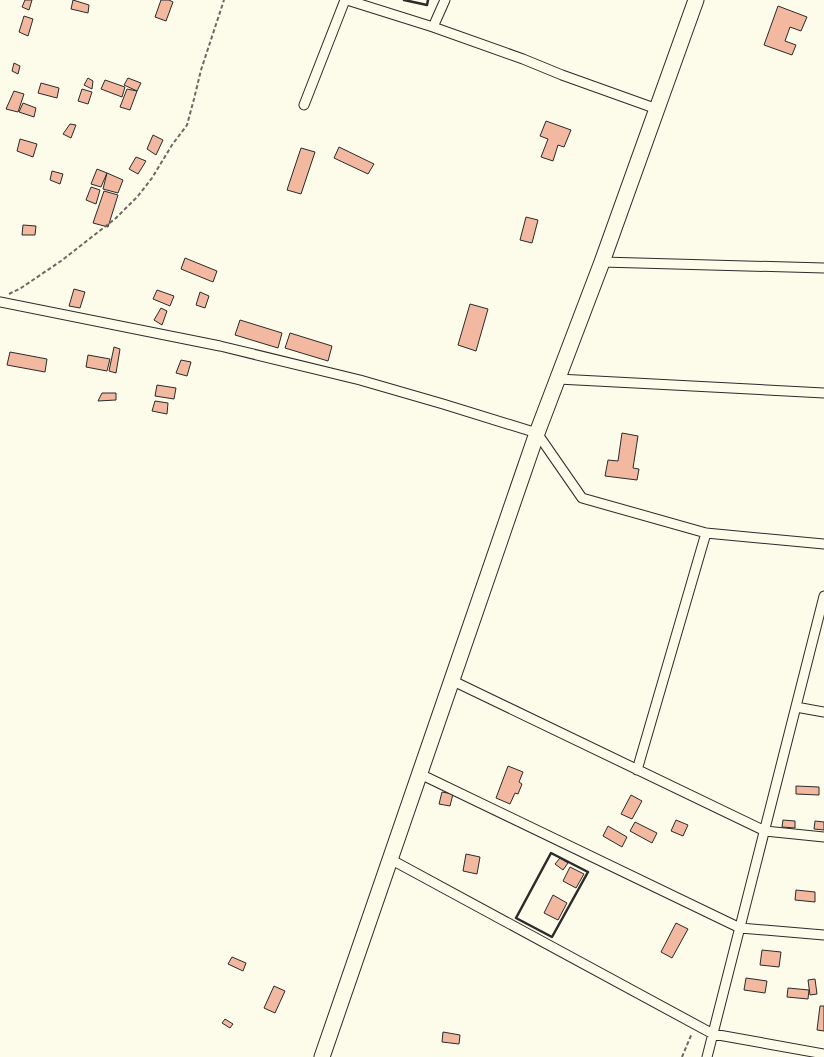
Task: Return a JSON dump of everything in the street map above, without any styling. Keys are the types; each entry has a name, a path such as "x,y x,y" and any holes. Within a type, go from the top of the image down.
{"main road":[{"path":"322,1057 537,434 602,262 696,0"}],"street":[{"path":"304,105 346,0 433,27 657,109"},
{"path":"433,27 445,0"},
{"path":"602,262 824,268"},
{"path":"3,298 220,346 360,380 537,434 582,498 706,533 824,544"},
{"path":"558,379 824,393"},
{"path":"637,770 706,533"},
{"path":"707,1057 824,596"},
{"path":"451,680 764,831 824,837"},
{"path":"796,707 824,712"},
{"path":"420,774 740,928 824,935"},
{"path":"390,859 713,1034 824,1054"}],"path":[{"path":"3,298 61,261 116,218 138,196 152,178 187,125 201,70 224,0"},
{"path":"682,1057 696,1024"}],"building":[{"path":"25,0 32,0 29,10 22,7"},
{"path":"73,0 89,5 88,13 71,9"},
{"path":"161,0 173,2 166,21 155,17"},
{"path":"778,6 807,17 801,31 790,27 785,41 796,45 792,55 764,45"},
{"path":"24,16 33,19 28,36 19,32"},
{"path":"14,63 20,66 18,74 12,71"},
{"path":"88,78 93,81 92,89 84,85"},
{"path":"128,78 141,83 137,91 124,85"},
{"path":"105,80 125,87 122,97 101,89"},
{"path":"41,83 59,88 57,98 38,93"},
{"path":"82,89 92,92 88,104 78,101"},
{"path":"127,89 137,91 130,110 120,107"},
{"path":"14,91 24,94 18,112 6,109"},
{"path":"23,103 36,108 34,117 19,112"},
{"path":"546,121 571,130 564,147 558,145 553,161 541,157 548,139 540,136"},
{"path":"70,124 76,125 71,138 63,134"},
{"path":"153,135 163,140 156,155 147,149"},
{"path":"20,139 37,144 33,157 17,151"},
{"path":"339,147 374,164 368,174 334,158"},
{"path":"301,148 315,152 301,194 287,190"},
{"path":"136,157 146,161 138,174 129,169"},
{"path":"97,169 107,173 101,187 91,184"},
{"path":"52,171 63,174 60,184 50,180"},
{"path":"107,173 123,180 118,193 103,189"},
{"path":"91,187 100,190 96,204 86,200"},
{"path":"104,191 118,195 108,227 93,223"},
{"path":"526,217 538,220 532,243 520,240"},
{"path":"23,225 36,226 35,235 22,235"},
{"path":"185,258 217,271 213,282 181,269"},
{"path":"74,289 85,292 80,308 69,306"},
{"path":"157,290 174,296 170,306 153,299"},
{"path":"200,292 209,296 205,308 196,305"},
{"path":"470,304 488,309 476,351 458,345"},
{"path":"161,308 167,311 162,325 154,320"},
{"path":"240,320 282,333 278,348 235,335"},
{"path":"290,333 332,346 328,361 285,348"},
{"path":"114,347 120,349 116,373 109,371"},
{"path":"10,352 47,359 45,372 7,365"},
{"path":"88,355 110,359 107,371 86,367"},
{"path":"181,360 191,362 187,376 176,373"},
{"path":"157,385 176,388 174,399 155,396"},
{"path":"102,393 116,393 116,400 98,401"},
{"path":"155,401 168,403 167,414 152,411"},
{"path":"622,433 638,436 633,468 639,469 637,480 605,476 608,460 618,461"},
{"path":"508,766 523,772 519,782 522,784 518,794 515,793 510,804 496,798"},
{"path":"796,786 819,787 819,795 796,794"},
{"path":"442,792 453,794 450,806 439,804"},
{"path":"631,795 642,801 632,819 621,814"},
{"path":"676,820 688,825 683,836 671,831"},
{"path":"783,820 795,821 795,828 782,827"},
{"path":"815,821 824,822 824,830 814,829"},
{"path":"635,822 657,833 652,843 630,831"},
{"path":"608,826 627,837 622,847 603,836"},
{"path":"466,854 480,857 477,874 463,871"},
{"path":"560,858 568,863 563,870 555,864"},
{"path":"570,867 584,874 576,888 563,881"},
{"path":"796,890 815,892 815,902 795,900"},
{"path":"553,895 567,903 558,920 544,913"},
{"path":"676,923 688,929 672,958 661,952"},
{"path":"762,950 781,952 779,967 760,965"},
{"path":"232,957 246,963 243,971 228,964"},
{"path":"746,978 767,981 765,993 744,990"},
{"path":"815,979 817,994 810,995 808,980"},
{"path":"274,986 285,991 275,1013 264,1008"},
{"path":"788,988 809,990 808,999 787,997"},
{"path":"820,1006 824,1006 824,1031 817,1030"},
{"path":"225,1019 233,1024 230,1028 222,1023"},
{"path":"443,1032 460,1035 459,1044 442,1042"}],"wall":[{"path":"404,0 427,5 428,0"},
{"path":"551,853 588,872 552,937 516,918 551,853"}]}
